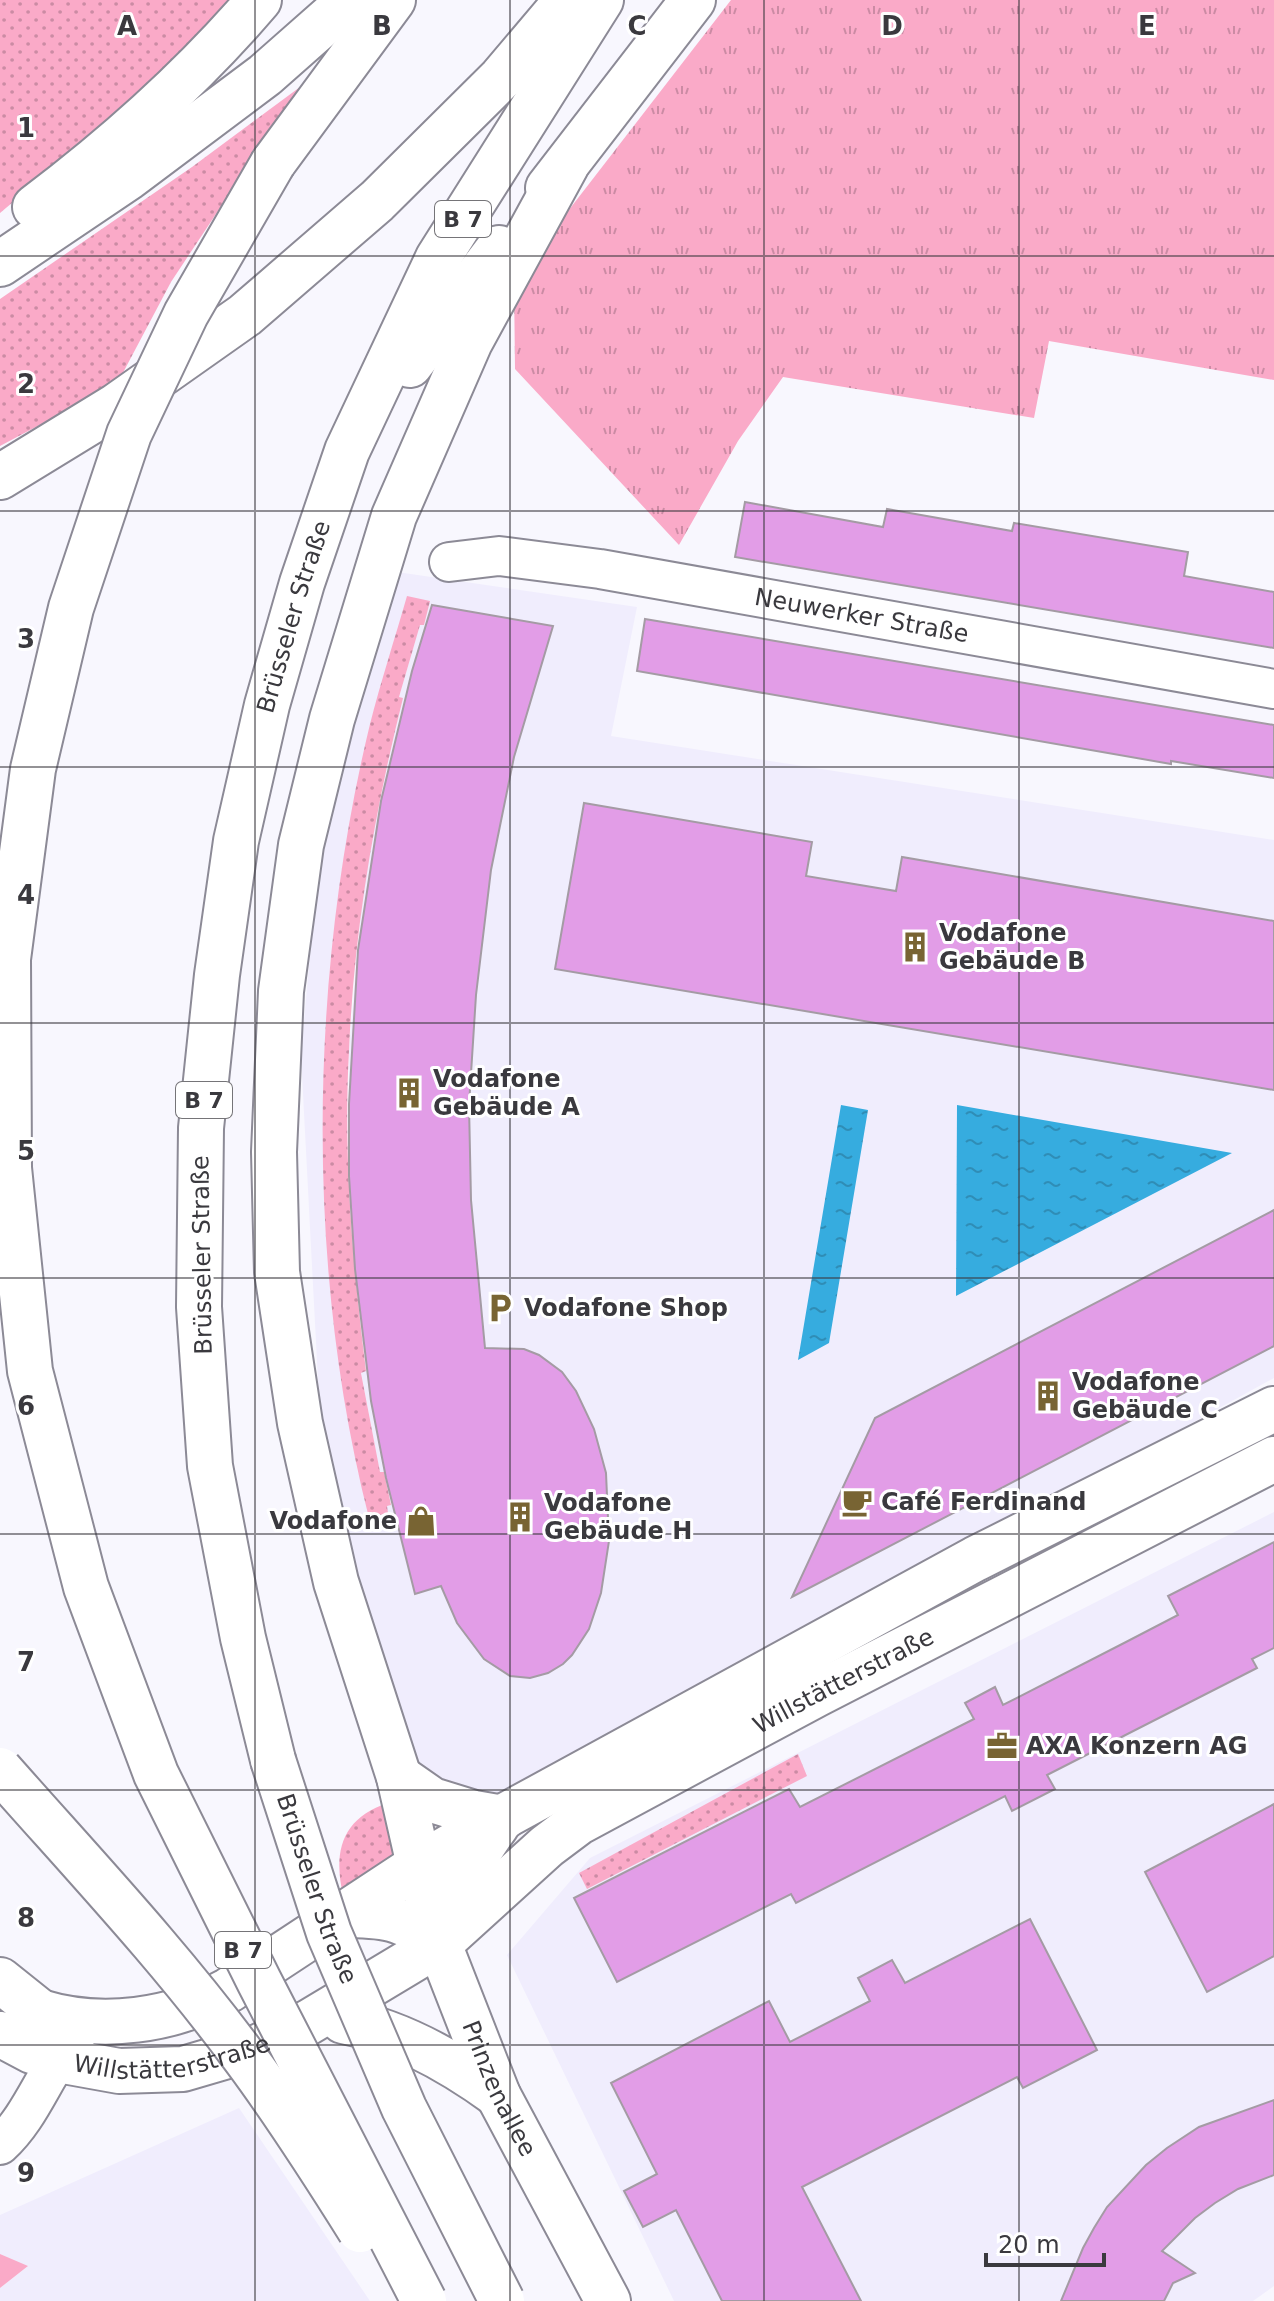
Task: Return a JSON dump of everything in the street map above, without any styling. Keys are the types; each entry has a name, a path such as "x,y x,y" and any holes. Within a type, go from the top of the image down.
{"main road":[{"path":"0,234 93,163 223,42 259,0"},
{"path":"0,264 129,177 265,75 350,0"},
{"name":"B 7","path":"393,0 367,31 273,163 186,314 129,434 71,608 33,769 8,959 9,1168 30,1371 86,1587 156,1774 424,2301"},
{"path":"0,477 116,406 245,315 377,201 501,78 567,0"},
{"name":"Brüsseler Straße","path":"502,2301 404,2108 329,1933 273,1760 243,1638 210,1466 199,1307 201,1128 217,975 236,841 267,705 302,583 347,451 438,258 601,0"},
{"path":"347,451 463,291 566,166 693,0"},
{"name":"Prinzenallee","path":"566,166 470,342 394,516 332,719 301,845 281,991 274,1152 279,1287 300,1423 319,1516 336,1582 399,1777 439,1944 498,2095 608,2301"},
{"name":"Willstätterstraße","path":"97,2023 147,2018 201,2005 229,1990 419,1865 503,1818 975,1559 1274,1409"},
{"name":"Willstätterstraße","path":"58,2060 119,2071 183,2069 258,2047 309,2022 439,1944 547,1846 579,1822 817,1694 1274,1459"},
{"path":"0,1770 137,1924 243,2056 305,2143 402,2301"},
{"path":"399,1777 432,1800 503,1818"},
{"name":"Willstätterstraße","path":"439,1944 462,1878 503,1818"},
{"path":"341,1915 381,1915 416,1928 439,1944"},
{"path":"0,1980 40,2012 67,2021 97,2023"},
{"path":"309,2022 346,2020 418,2046 498,2095"},
{"path":"0,2034 32,2051 58,2060"}],"street":[{"name":"Neuwerker Straße","path":"449,562 499,556 600,569 1274,689"},
{"path":"0,2145 30,2111 58,2060 54,2041 40,2012"},
{"name":"Willstätterstraße","path":"58,2060 74,2038 97,2023"}],"shaded area":[{"name":"Vodafone","path":"397,572 637,607 611,736 1274,840 1274,1378 490,1808 423,1808 355,1593 320,1419 301,1055 317,877 346,730","holes":["408,596 423,625 420,624 399,697 402,698 375,823 362,898 349,1051 349,1193 355,1285 366,1371 361,1372 380,1473 383,1472 391,1505 386,1506 358,1473 349,1424 331,1284 324,1102 330,965 353,809 370,724"]},
{"path":"1274,1512 1274,2286 1253,2301 674,2301 507,1955 590,1858"},
{"path":"239,2108 370,2301 0,2301 0,2288 27,2267 0,2254 0,2215"}],"green space":[{"path":"0,0 234,0 138,97 0,213"},
{"path":"731,0 1274,0 1274,380 1049,341 1034,418 783,377 738,441 679,545 515,369 514,281"},
{"path":"300,87 171,282 117,384 0,446 0,299 192,167"},
{"path":"407,596 430,601 399,697 403,698 374,829 355,962 347,1091 353,1251 366,1371 361,1373 380,1472 384,1472 391,1505 387,1506 388,1513 369,1518 348,1422 334,1324 325,1223 323,1121 326,1020 335,919 350,820 370,724"},
{"path":"798,1754 807,1776 587,1889 579,1873"},
{"path":"388,1803 400,1851 343,1895 339,1864 344,1838 360,1818"},
{"path":"0,2254 28,2266 0,2288"}],"water":[{"path":"841,1105 868,1110 829,1343 798,1360"},
{"path":"957,1105 1232,1153 956,1296"}],"building":[{"path":"745,502 883,527 887,509 1012,531 1014,523 1188,552 1184,576 1274,592 1274,648 735,557"},
{"name":"Vodafone Gebäude A","path":"432,605 553,626 514,757 491,870 476,995 469,1105 471,1200 485,1348 524,1349 539,1355 562,1372 576,1391 594,1429 606,1473 609,1541 601,1593 589,1629 563,1664 548,1673 530,1678 510,1676 484,1659 457,1623 441,1586 415,1594 386,1478 371,1401 355,1269 349,1176 349,1104 358,950 381,801 412,671"},
{"path":"645,619 1274,725 1274,778 1171,761 1171,764 637,671"},
{"name":"Vodafone Gebäude B","path":"584,803 812,842 806,876 896,891 902,857 1274,921 1274,1090 555,969"},
{"name":"Vodafone Gebäude C","path":"1274,1210 1274,1346 792,1597 875,1418"},
{"path":"1274,1542 1274,1648 1252,1659 1257,1668 1047,1775 1055,1789 1012,1811 1005,1796 796,1903 791,1894 617,1982 574,1898 789,1789 800,1807 974,1719 965,1703 995,1687 1003,1705 1178,1615 1168,1596"},
{"path":"1274,1804 1274,1956 1207,1992 1145,1872"},
{"path":"1030,1919 1097,2050 1023,2088 1017,2077 802,2187 861,2301 722,2301 676,2210 643,2227 624,2191 657,2174 611,2083 769,2001 790,2042 870,2001 858,1978 892,1960 905,1983"},
{"path":"1274,2100 1274,2175 1238,2189 1215,2203 1162,2251 1195,2273 1173,2283 1164,2301 1061,2301 1083,2248 1107,2207 1146,2165 1199,2127"}],"place":[{"name":"Vodafone Gebäude B","path":"915,947"},
{"name":"Vodafone Gebäude A","path":"409,1093"},
{"name":"Vodafone Shop","path":"500,1308"},
{"name":"Vodafone Gebäude C","path":"1048,1396"},
{"name":"Café Ferdinand","path":"857,1502"},
{"name":"Vodafone Gebäude H","path":"520,1517"},
{"name":"Vodafone","path":"421,1521"},
{"name":"AXA Konzern AG","path":"1002,1746"}]}
